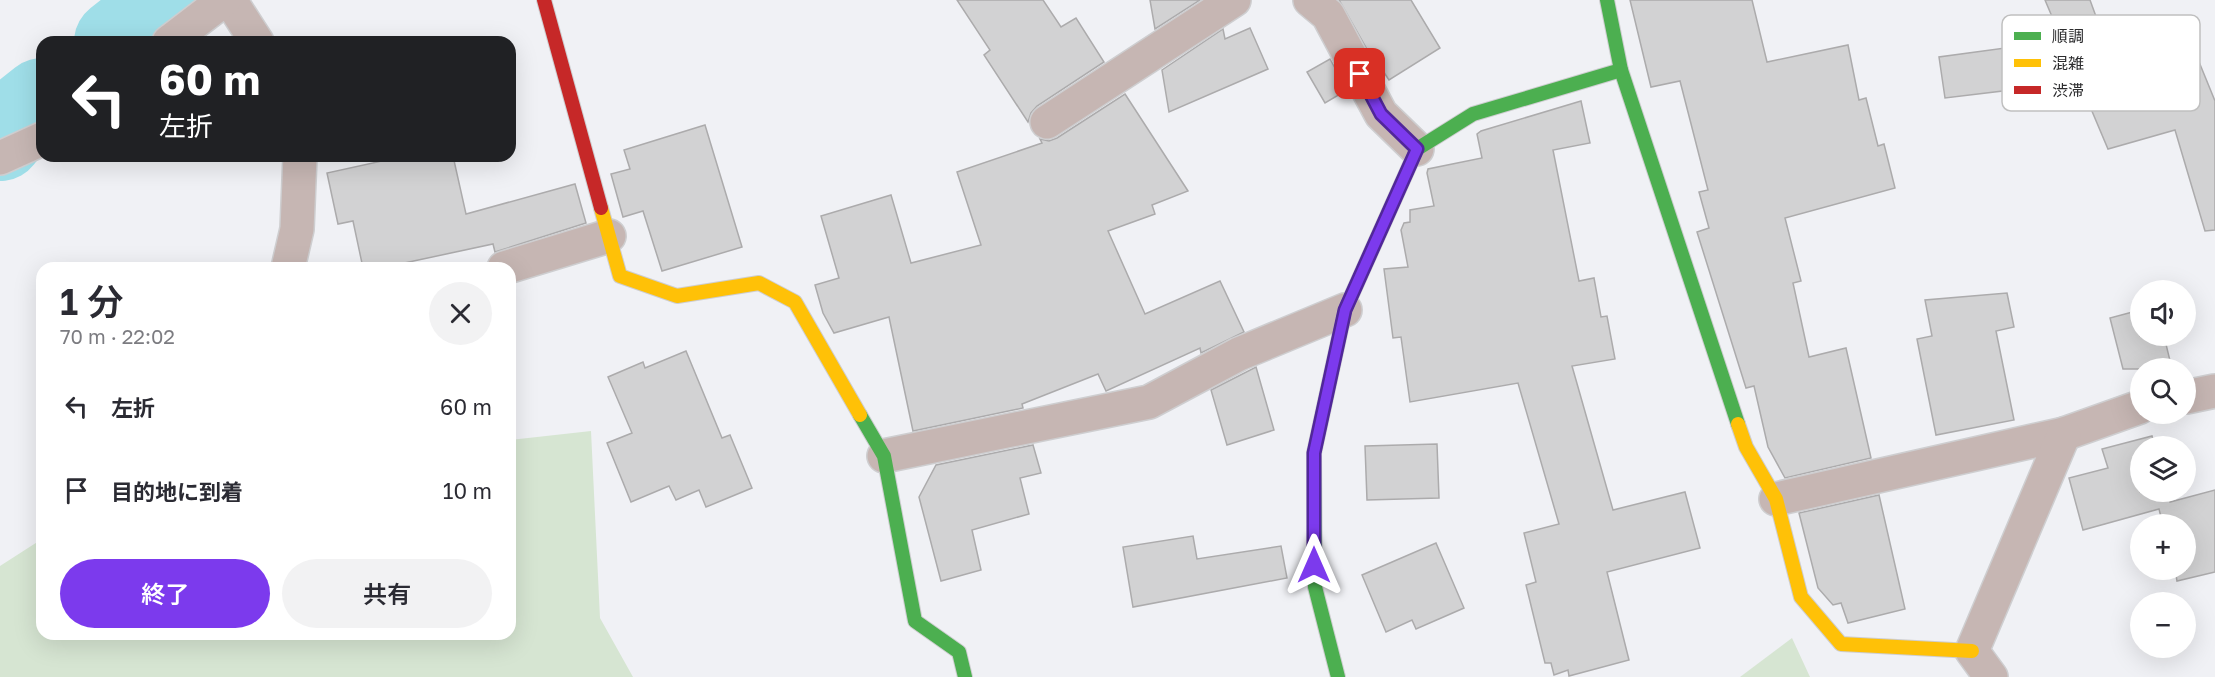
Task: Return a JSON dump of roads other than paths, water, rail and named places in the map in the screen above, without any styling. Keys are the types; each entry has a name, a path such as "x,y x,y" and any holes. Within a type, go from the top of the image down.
{"street":[{"path":"177,36 224,0"},
{"path":"230,0 253,36"},
{"path":"544,0 620,276 677,296 759,283 795,302 884,456 915,621 959,652 965,677"},
{"path":"1047,122 1234,0"},
{"path":"1310,0 1328,15 1381,114 1417,149"},
{"path":"1607,0 1621,70 1746,447 1776,499 1801,597 1841,644 1981,664 2064,434"},
{"path":"1338,677 1315,587 1314,453 1345,310 1417,149 1473,114 1621,70"},
{"path":"0,159 36,142"},
{"path":"289,262 297,229 300,162"},
{"path":"516,264 609,236"},
{"path":"884,456 1149,402 1239,354 1345,310"},
{"path":"2196,395 2215,391"},
{"path":"1776,499 2064,434 2130,411"}],"waterway":[{"path":"125,36 170,0"},
{"path":"0,138 7,129 36,106"}]}
